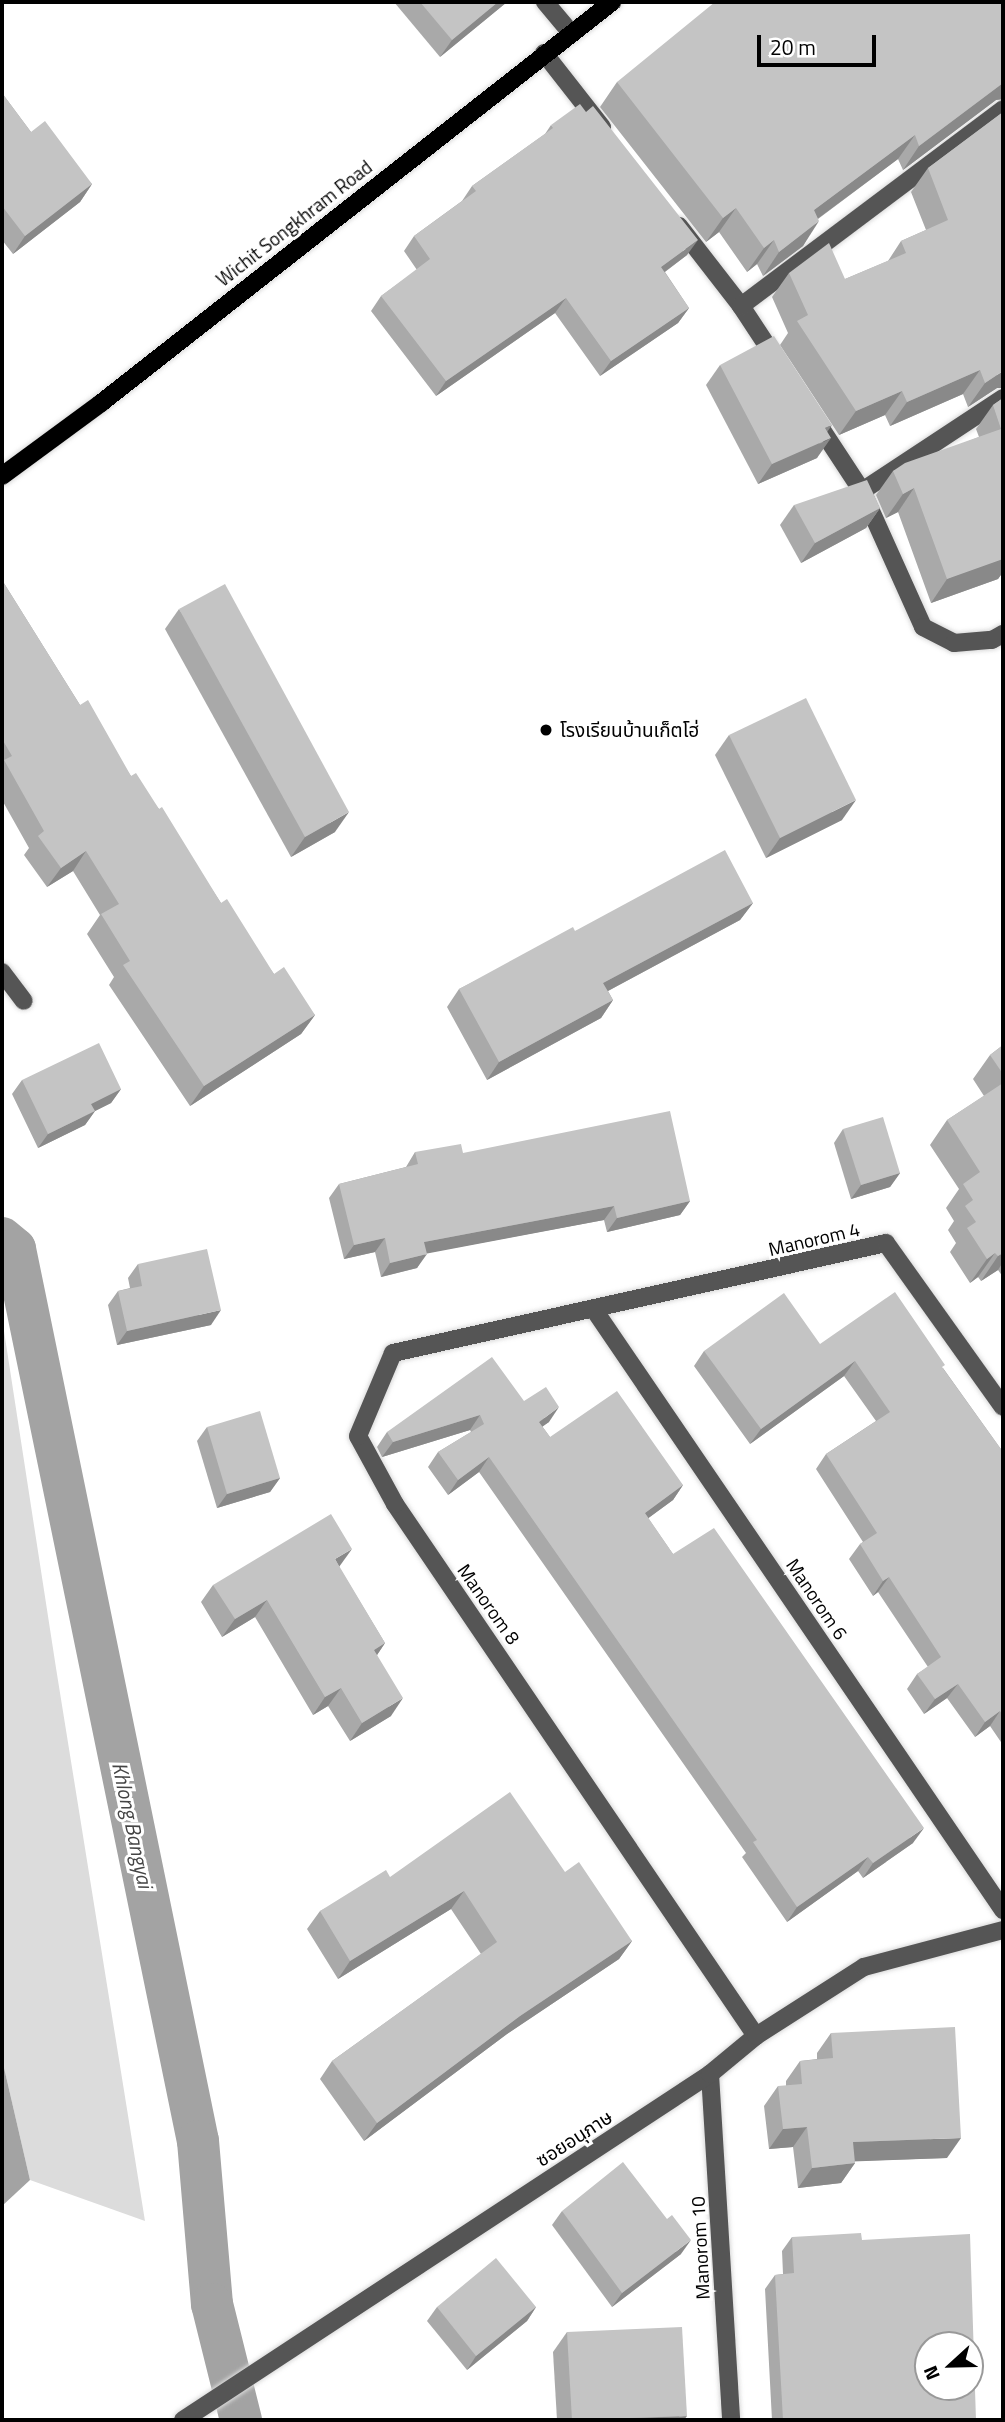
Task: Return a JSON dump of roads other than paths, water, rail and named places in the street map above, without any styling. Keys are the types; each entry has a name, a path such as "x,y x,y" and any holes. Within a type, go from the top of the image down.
{"main road":[{"name":"Wichit Songkhram Road","path":"2,476 101,403 612,2"}],"street":[{"path":"545,2 571,33"},
{"path":"544,53 612,140"},
{"path":"741,306 1003,109"},
{"path":"664,206 741,306 787,375"},
{"path":"862,491 1003,398"},
{"path":"809,410 862,491 923,627 954,643 992,640 1003,634"},
{"path":"2,972 24,1001"},
{"name":"Manorom 4","path":"595,1311 886,1244 1003,1408"},
{"name":"Manorom 6","path":"595,1311 1003,1910"},
{"name":"Manorom 8","path":"595,1311 393,1353 358,1436 394,1504 756,2036"},
{"name":"ซอยอนุภาษ","path":"183,2420 710,2074 756,2036 864,1967 1003,1930"},
{"name":"Manorom 10","path":"710,2074 731,2420"}],"waterway":[{"name":"Khlong Bangyai","path":"2,1238 15,1249 198,2141 212,2304 241,2420"}],"place":[{"name":"โรงเรียนบ้านเก็ตโฮ่","path":"546,730"}]}
